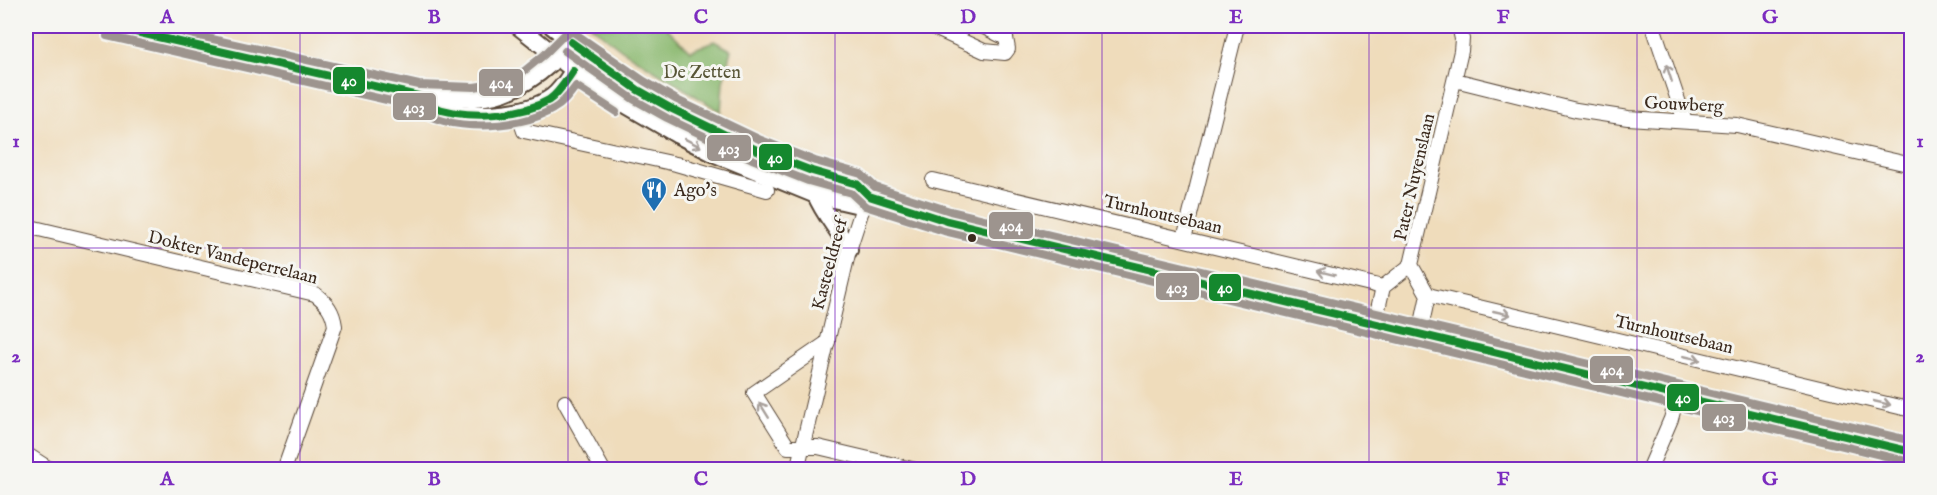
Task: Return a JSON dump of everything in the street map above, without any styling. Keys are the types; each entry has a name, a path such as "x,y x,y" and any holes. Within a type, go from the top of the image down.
{"main road":[{"path":"109,26 418,96 432,94 476,98 509,90 537,75 558,58 571,42"},
{"path":"518,26 573,71 623,104 713,153 816,195 855,204 869,196"},
{"path":"552,26 586,54 638,90 672,109 757,150 812,171 857,184 869,196 889,203 956,224 1375,322 1905,451"},
{"path":"418,96 431,107 465,114 517,110 537,105 554,96 586,54"},
{"path":"509,90 517,110"},
{"path":"816,195 823,211 849,250"}],"street":[{"path":"930,26 948,28 984,51 1005,53 1008,49 1006,38 982,26"},
{"path":"1184,238 1237,26"},
{"name":"Pater Nuyenslaan","path":"1428,295 1412,265 1461,51 1462,39 1459,26"},
{"path":"1653,26 1685,121"},
{"name":"Gouwberg","path":"1455,80 1576,110 1628,118 1737,125 1911,165"},
{"path":"517,110 524,131 676,164 766,190"},
{"name":"Turnhoutsebaan","path":"933,180 1383,287"},
{"name":"Kasteeldreef","path":"797,470 849,250 869,196"},
{"name":"Dokter Vandeperrelaan","path":"26,226 315,294 326,301 334,315 334,326 284,470"},
{"path":"1375,322 1383,287 1412,265"},
{"path":"1420,333 1428,295"},
{"name":"Turnhoutsebaan","path":"1428,295 1910,409"},
{"path":"828,342 754,393 788,447 818,447 916,470"},
{"path":"1910,409 1911,394"},
{"path":"1649,470 1671,419 1677,397"},
{"path":"565,402 603,470"},
{"path":"1893,470 1905,451"},
{"path":"26,454 51,470"}],"green space":[{"name":"De Zetten","path":"591,26 665,26 690,51 714,41 731,50 723,82 721,112 622,50"}],"transit line":[{"name":"40","path":"109,26 418,96 427,104 446,111 476,115 508,113 537,106 556,94 573,71"},
{"name":"404","path":"154,26 419,85 474,87 499,83 523,72 565,34 573,32 644,81 677,100 761,140 815,161 861,174 875,187 950,211 1912,441"},
{"name":"403","path":"107,36 413,106 443,121 462,124 482,126 502,124 538,116 560,104 576,86 616,112"},
{"name":"40","path":"571,42 638,90 757,150 812,171 857,184 869,196 947,221 1912,452"},
{"name":"403","path":"565,51 633,99 752,159 808,181 851,193 865,206 944,231 1910,462"}],"place":[{"name":"Ago's","path":"654,213"}]}
